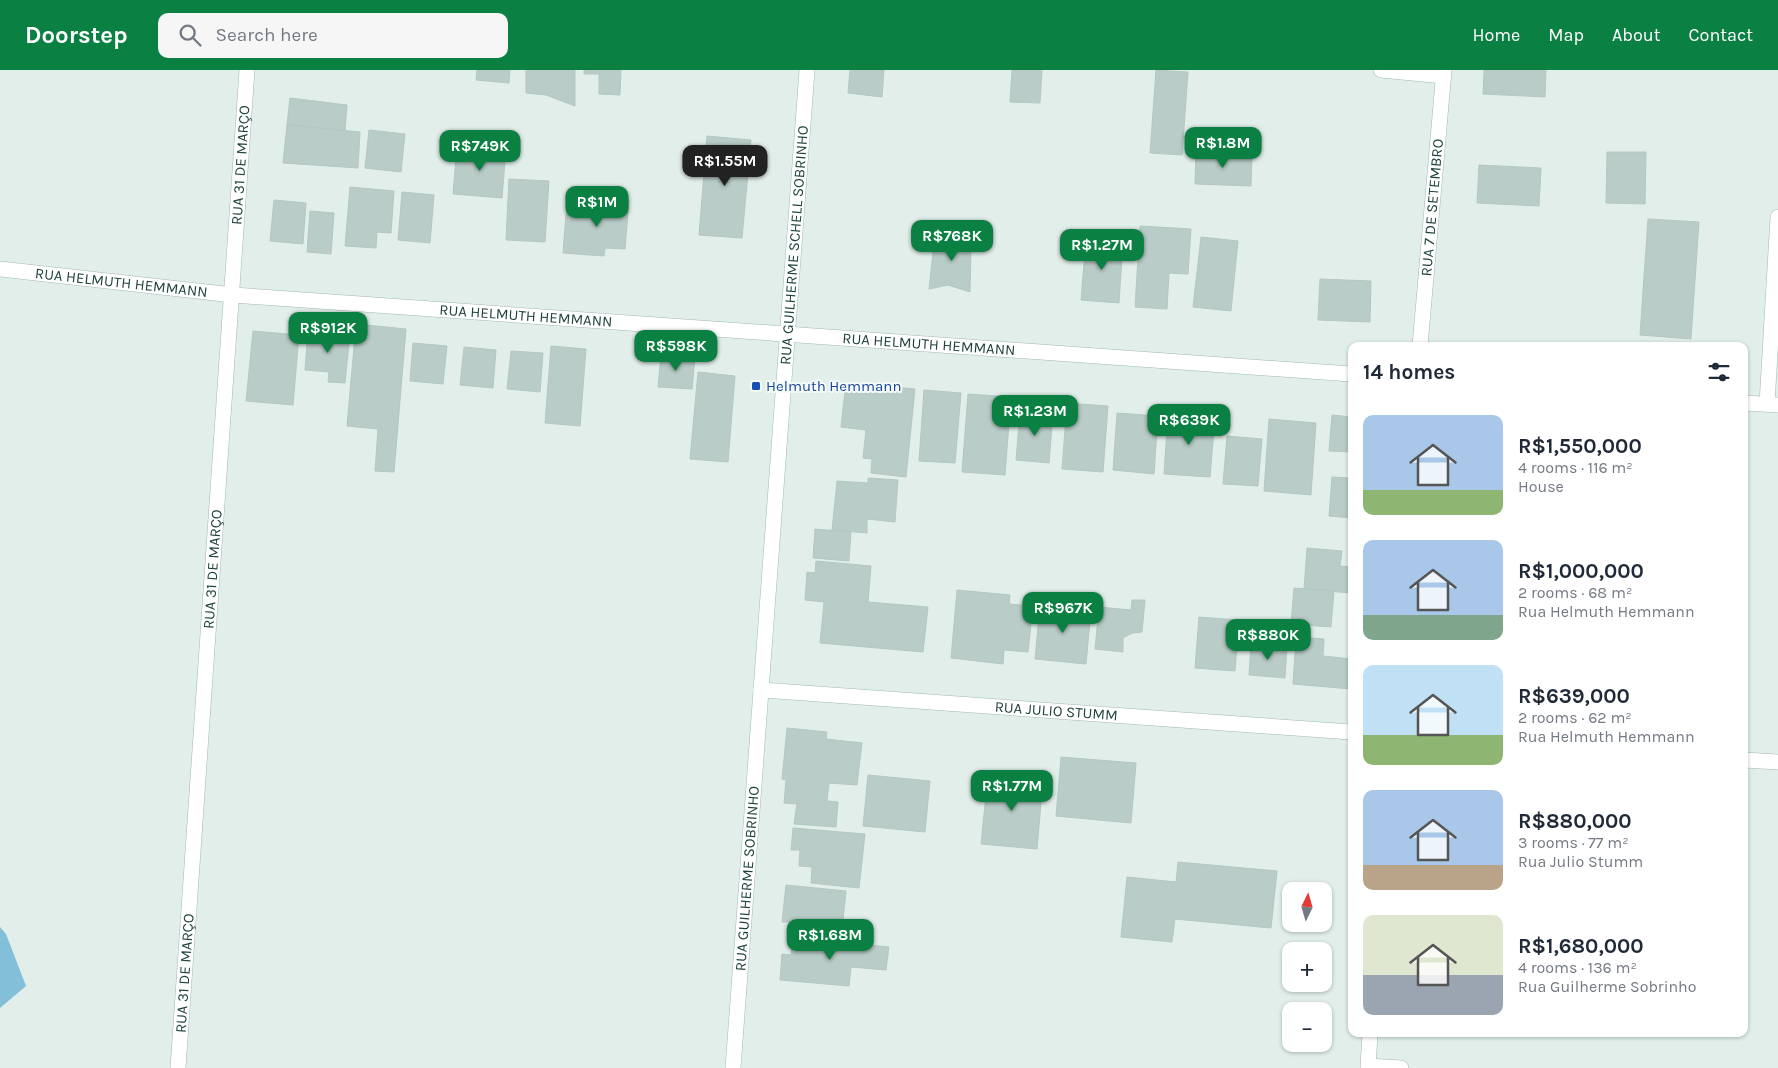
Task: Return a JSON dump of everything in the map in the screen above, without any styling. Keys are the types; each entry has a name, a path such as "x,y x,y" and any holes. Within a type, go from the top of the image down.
{"street":[{"name":"RUA 31 DE MARÇO","path":"178,1068 248,70"},
{"name":"RUA GUILHERME SCHELL SOBRINHO","path":"761,690 807,70"},
{"path":"1381,70 1444,73"},
{"name":"RUA 7 DE SETEMBRO","path":"1420,342 1444,73"},
{"path":"1748,403 1773,405 1778,217"},
{"name":"RUA HELMUTH HEMMANN","path":"0,269 232,295 1348,374"},
{"name":"RUA JULIO STUMM","path":"761,690 1348,732"},
{"name":"RUA GUILHERME SOBRINHO","path":"733,1068 761,690"},
{"path":"1748,760 1778,762"},
{"path":"1370,1037 1368,1066 1401,1068"}],"water":[{"path":"0,927 6,934 26,986 0,1008"}],"building":[{"path":"477,70 510,70 509,83 476,80"},
{"path":"526,70 575,70 575,106 546,95 526,93"},
{"path":"584,70 621,70 620,95 599,94 599,74 584,74"},
{"path":"850,70 884,70 882,97 848,93"},
{"path":"1012,70 1042,70 1040,103 1010,102"},
{"path":"1156,70 1188,72 1182,155 1150,153"},
{"path":"1484,70 1546,70 1545,97 1483,94"},
{"path":"290,98 347,105 345,131 287,125"},
{"path":"287,125 360,132 358,168 283,163"},
{"path":"369,130 405,134 401,172 365,168"},
{"path":"707,136 751,140 742,238 699,235"},
{"path":"457,145 506,149 502,198 453,194"},
{"path":"1607,152 1646,152 1645,204 1606,203"},
{"path":"1196,153 1252,155 1251,186 1195,184"},
{"path":"1479,165 1541,168 1539,206 1477,203"},
{"path":"509,179 549,181 545,242 506,240"},
{"path":"350,187 394,191 391,233 377,232 376,248 345,246"},
{"path":"402,192 434,195 430,243 398,240"},
{"path":"587,197 629,200 625,249 605,248 604,256 563,253 566,214 585,215"},
{"path":"274,200 306,203 303,244 270,241"},
{"path":"310,211 334,213 331,254 307,252"},
{"path":"1648,219 1699,222 1691,339 1640,335"},
{"path":"1140,226 1191,229 1188,274 1169,273 1167,309 1135,307"},
{"path":"957,227 971,246 970,292 948,285 929,289 934,243"},
{"path":"1201,237 1238,241 1231,311 1193,307"},
{"path":"1086,239 1123,242 1119,303 1081,300"},
{"path":"1320,279 1371,281 1370,322 1318,320"},
{"path":"356,324 406,329 394,472 375,471 378,429 347,426"},
{"path":"308,330 350,333 345,383 328,382 329,372 305,370"},
{"path":"253,331 299,335 293,405 246,401"},
{"path":"413,343 447,346 443,384 410,381"},
{"path":"551,346 586,349 580,426 545,423"},
{"path":"464,347 496,350 493,388 460,385"},
{"path":"511,351 543,353 540,392 507,389"},
{"path":"661,354 695,357 692,389 658,387"},
{"path":"698,372 735,376 728,462 690,459"},
{"path":"870,385 915,389 906,477 871,473 872,459 863,458 866,430 841,427 845,391 870,394"},
{"path":"924,390 961,393 955,463 919,461"},
{"path":"968,394 1011,397 1005,475 962,472"},
{"path":"1067,403 1108,406 1103,472 1062,469"},
{"path":"1020,411 1053,414 1049,463 1016,460"},
{"path":"1117,413 1158,416 1154,474 1113,470"},
{"path":"1168,414 1215,418 1210,477 1164,474"},
{"path":"1332,415 1348,417 1348,452 1329,451"},
{"path":"1269,419 1316,423 1311,495 1264,491"},
{"path":"1227,436 1262,439 1258,486 1223,484"},
{"path":"1332,477 1348,478 1348,518 1329,516"},
{"path":"868,478 898,480 895,522 867,519 867,533 832,530 837,481 868,483"},
{"path":"815,529 851,532 849,561 813,558"},
{"path":"1307,548 1342,551 1340,566 1348,567 1348,593 1304,589"},
{"path":"816,561 871,566 868,602 928,607 923,652 820,643 824,602 805,600 807,572 815,573"},
{"path":"1294,588 1334,591 1331,627 1291,624"},
{"path":"957,590 1010,595 1009,604 1033,606 1028,652 1004,650 1003,664 951,658"},
{"path":"1132,600 1145,600 1142,632 1132,633 1123,638 1123,652 1095,649 1099,607 1131,610"},
{"path":"1040,605 1091,610 1086,664 1035,659"},
{"path":"1199,617 1239,620 1235,671 1195,668"},
{"path":"1296,637 1324,639 1323,656 1348,659 1348,689 1293,684"},
{"path":"1251,644 1287,646 1285,678 1249,675"},
{"path":"787,728 827,732 826,739 862,743 857,785 829,783 827,801 838,802 836,827 794,824 797,804 784,803 786,780 782,779"},
{"path":"1061,757 1136,763 1131,823 1056,816"},
{"path":"868,775 930,781 925,832 863,826"},
{"path":"988,775 1043,780 1037,849 981,844"},
{"path":"793,828 865,834 859,888 811,883 812,867 799,866 800,850 791,850"},
{"path":"1178,862 1277,871 1271,928 1175,919 1172,942 1121,937 1127,877 1176,882"},
{"path":"786,885 846,891 841,939 788,934 789,922 782,922"},
{"path":"793,938 889,947 886,970 851,967 849,986 780,980 782,954 791,955"}],"place":[{"name":"Helmuth Hemmann","path":"756,386"}]}
